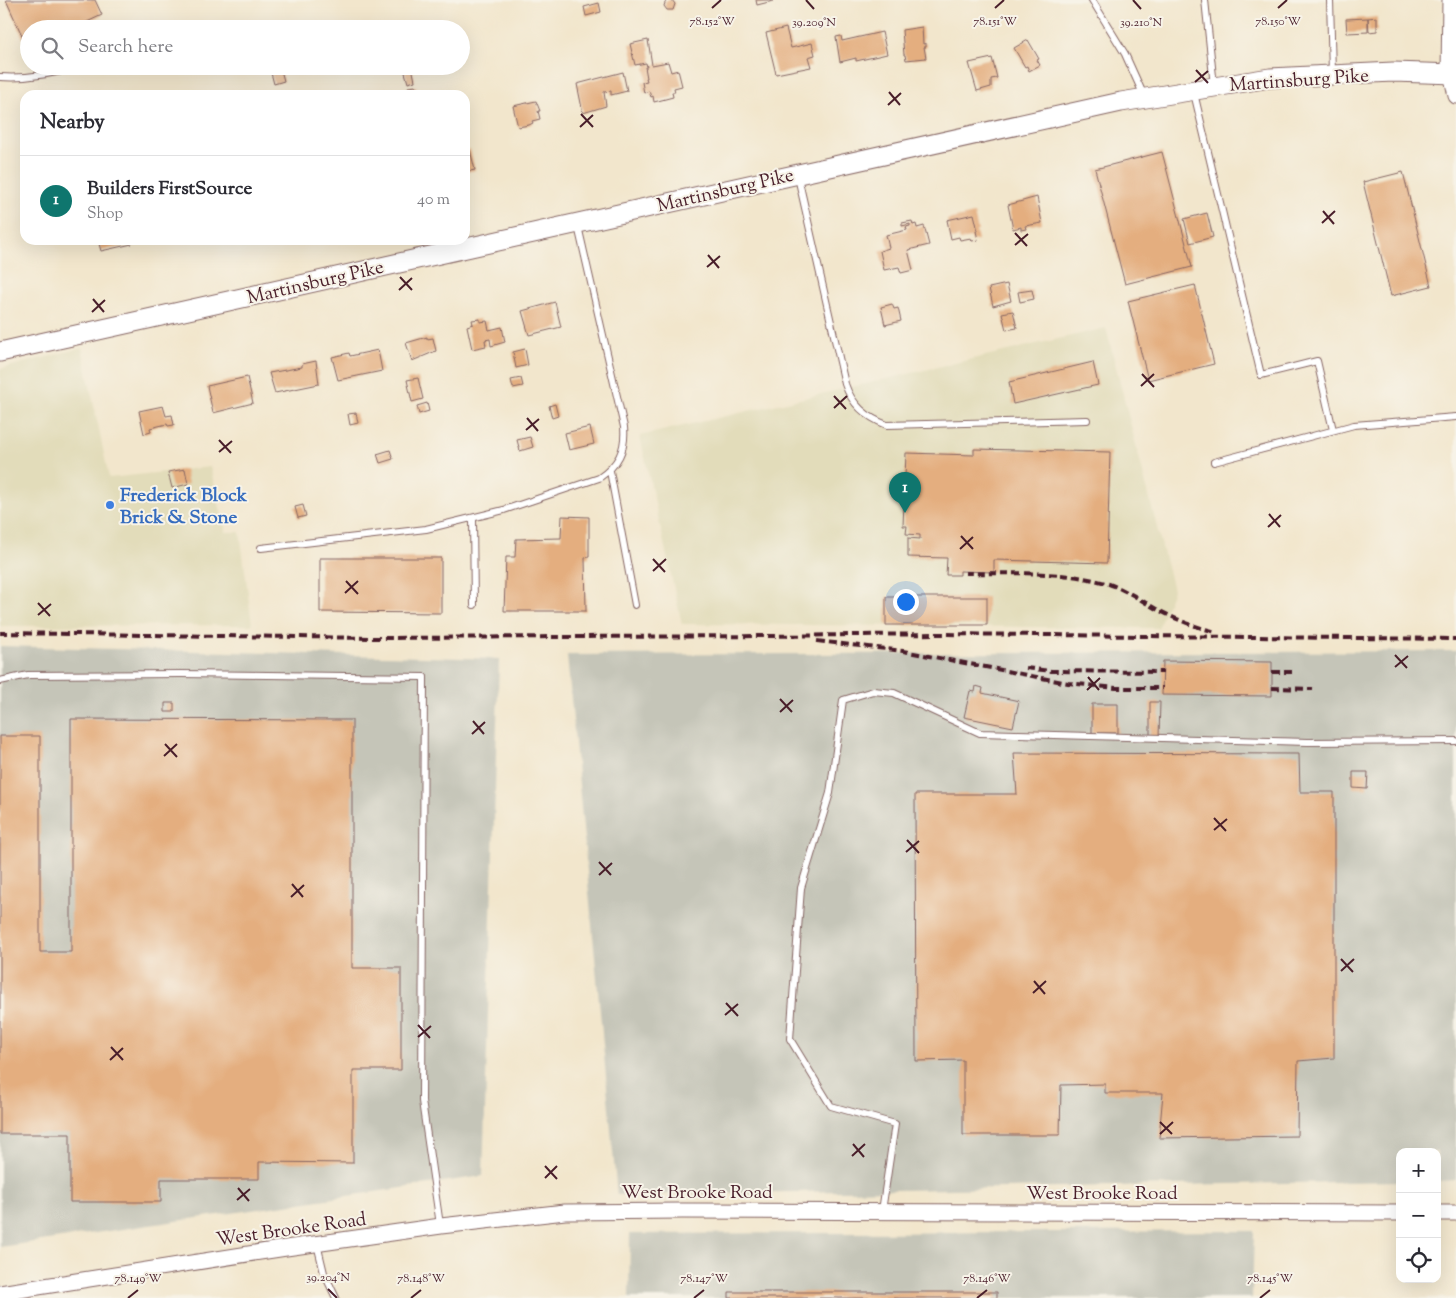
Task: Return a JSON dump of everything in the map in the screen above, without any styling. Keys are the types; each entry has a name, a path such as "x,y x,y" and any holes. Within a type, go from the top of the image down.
{"main road":[{"path":"1452,0 1454,74"},
{"name":"Martinsburg Pike","path":"0,352 1145,97 1270,78 1393,72 1454,74"}],"street":[{"path":"1454,74 1456,96"},
{"name":"West Brooke Road","path":"0,1294 440,1226 565,1212 1396,1213"},
{"path":"1441,1213 1456,1213"}],"lane":[{"path":"1092,0 1125,54 1145,97"},
{"path":"1205,0 1214,86"},
{"path":"1330,0 1332,74"},
{"path":"0,77 19,78 42,75"},
{"path":"1193,89 1261,375 1317,361 1333,430"},
{"path":"797,173 845,384 853,401 862,412 874,420 887,425 1087,420"},
{"path":"261,548 426,528 473,518 504,510 599,478 610,470 618,461 623,449 624,427 577,222"},
{"path":"1214,462 1361,424 1456,417"},
{"path":"610,470 634,605"},
{"path":"473,518 474,605"},
{"path":"0,681 28,675 181,674 424,677 422,1101 440,1226"},
{"path":"882,1211 896,1124 831,1106 790,1039 801,888 830,793 843,700 874,690 894,692 980,733 1308,742 1456,741"},
{"path":"316,1244 324,1273 336,1298"}],"shaded area":[{"path":"1106,328 1173,590 1158,628 682,624 640,436"},
{"name":"Frederick Block Brick & Stone","path":"82,348 109,478 210,467 226,532 240,532 252,625 0,626 0,369"},
{"path":"0,646 499,659 483,1176 0,1247"},
{"path":"1456,651 1456,1180 1441,1181 1441,1148 1396,1148 1396,1181 617,1195 567,655"},
{"path":"1254,1231 1252,1298 629,1298 630,1234"}],"building":[{"path":"6,0 95,0 102,15 91,20 20,20 20,31"},
{"path":"666,0 672,0 675,4 673,10 667,10 664,6"},
{"path":"756,0 773,0 773,1 757,5"},
{"path":"599,3 601,12 586,16 584,7"},
{"path":"1377,17 1377,31 1369,32 1368,18"},
{"path":"1368,18 1368,32 1347,33 1346,19"},
{"path":"922,27 923,44 926,43 926,47 924,47 926,58 906,60 902,30"},
{"path":"786,28 791,48 812,43 815,55 808,57 811,67 776,74 766,33"},
{"path":"882,32 887,54 856,61 856,58 840,62 836,37 841,36 842,41"},
{"path":"648,40 652,65 668,62 671,72 678,70 682,86 674,88 675,92 672,92 673,97 654,102 653,96 651,97 649,91 644,93 642,82 647,81 646,63 635,65 630,44"},
{"path":"1028,40 1039,59 1037,60 1040,65 1029,71 1014,48"},
{"path":"992,58 997,78 991,79 991,87 977,91 969,63"},
{"path":"623,72 627,91 611,95 611,91 604,92 606,106 583,113 577,84"},
{"path":"272,75 282,75 284,81 274,84"},
{"path":"406,75 414,75 415,81 408,83"},
{"path":"416,86 417,90 409,90 408,87"},
{"path":"536,101 540,111 538,111 540,119 532,121 533,123 529,125 518,127 513,106"},
{"path":"470,150 475,170 470,171"},
{"path":"1162,152 1192,267 1125,284 1095,169"},
{"path":"1403,172 1431,286 1391,296 1363,182"},
{"path":"1037,197 1042,223 1025,226 1026,229 1021,230 1021,227 1013,229 1008,205"},
{"path":"1207,213 1213,237 1190,243 1184,219"},
{"path":"974,214 978,240 972,241 971,238 960,240 959,237 951,239 947,220"},
{"path":"912,221 913,225 916,224 917,228 924,226 929,245 908,250 913,270 901,273 899,267 884,270 880,251 889,248 886,235 907,230 906,227 910,226 910,224 902,226 902,223"},
{"path":"99,245 128,245 101,251"},
{"path":"1007,284 1011,301 993,306 989,288"},
{"path":"1195,285 1214,364 1148,380 1128,301"},
{"path":"1032,290 1034,299 1020,302 1018,292"},
{"path":"555,302 561,327 529,335 522,311"},
{"path":"892,304 894,309 898,308 901,321 885,325 881,307"},
{"path":"1013,311 1017,328 1006,330 1002,313"},
{"path":"480,319 480,322 487,321 489,330 502,327 505,342 491,346 490,339 485,340 486,346 472,349 467,326 473,324 472,320"},
{"path":"427,337 427,339 433,338 436,351 412,361 406,343"},
{"path":"525,349 528,365 516,368 513,352"},
{"path":"378,350 382,371 338,380 332,357 349,353 350,356"},
{"path":"316,361 319,384 275,393 269,373 302,367 302,364"},
{"path":"1093,362 1098,385 1013,404 1009,382"},
{"path":"247,377 253,403 213,413 207,386"},
{"path":"418,378 423,399 412,402 407,380"},
{"path":"521,378 523,386 513,388 511,380"},
{"path":"427,403 429,411 419,414 417,406"},
{"path":"555,404 558,416 552,418 549,406"},
{"path":"163,406 166,416 172,415 174,425 168,426 167,424 150,428 151,432 144,434 139,411"},
{"path":"356,413 358,423 350,425 348,414"},
{"path":"590,427 594,444 569,450 565,433"},
{"path":"530,437 533,447 520,451 517,440"},
{"path":"974,449 1110,452 1107,563 994,560 994,572 960,571 960,575 946,575 947,558 908,557 908,538 920,539 920,535 906,534 907,526 903,526 906,453 974,455"},
{"path":"390,450 393,459 380,463 377,454"},
{"path":"185,469 188,484 172,488 168,472"},
{"path":"303,505 306,516 298,518 295,507"},
{"path":"562,516 589,517 589,557 585,558 586,611 504,611 506,557 515,557 516,539 561,538"},
{"path":"320,558 441,558 441,613 320,612"},
{"path":"886,597 987,597 987,625 886,625"},
{"path":"1163,661 1272,662 1272,696 1162,695"},
{"path":"976,686 983,688 982,693 1019,701 1013,727 964,717 970,691 975,692"},
{"path":"1150,702 1160,702 1159,737 1150,737"},
{"path":"165,703 174,703 174,712 165,712"},
{"path":"1092,704 1118,704 1118,733 1092,733"},
{"path":"71,719 352,720 352,968 401,968 401,1070 353,1070 353,1163 259,1162 259,1179 161,1179 161,1202 70,1202 70,1134 0,1134 0,736 40,736 40,952 71,952"},
{"path":"1014,753 1299,754 1300,792 1334,792 1334,1058 1298,1061 1297,1136 1159,1138 1163,1093 1105,1093 1105,1084 1061,1085 1060,1135 963,1135 963,1060 916,1061 915,794 1017,794"},
{"path":"1353,772 1368,772 1367,789 1353,788"},
{"path":"729,1292 997,1292 997,1298 729,1298"}],"railway":[{"path":"965,573 1038,574 1092,580 1122,589 1181,621 1217,632"},
{"path":"0,633 373,638 941,634 1456,639"},
{"path":"817,641 903,651 1068,683 1116,688 1163,688"},
{"path":"1026,668 1051,671 1163,672"},
{"path":"1272,672 1293,672"},
{"path":"1272,688 1313,689"}],"place":[{"name":"Frederick Block Brick & Stone","path":"110,505"},
{"name":"Builders FirstSource","path":"905,513"}]}
